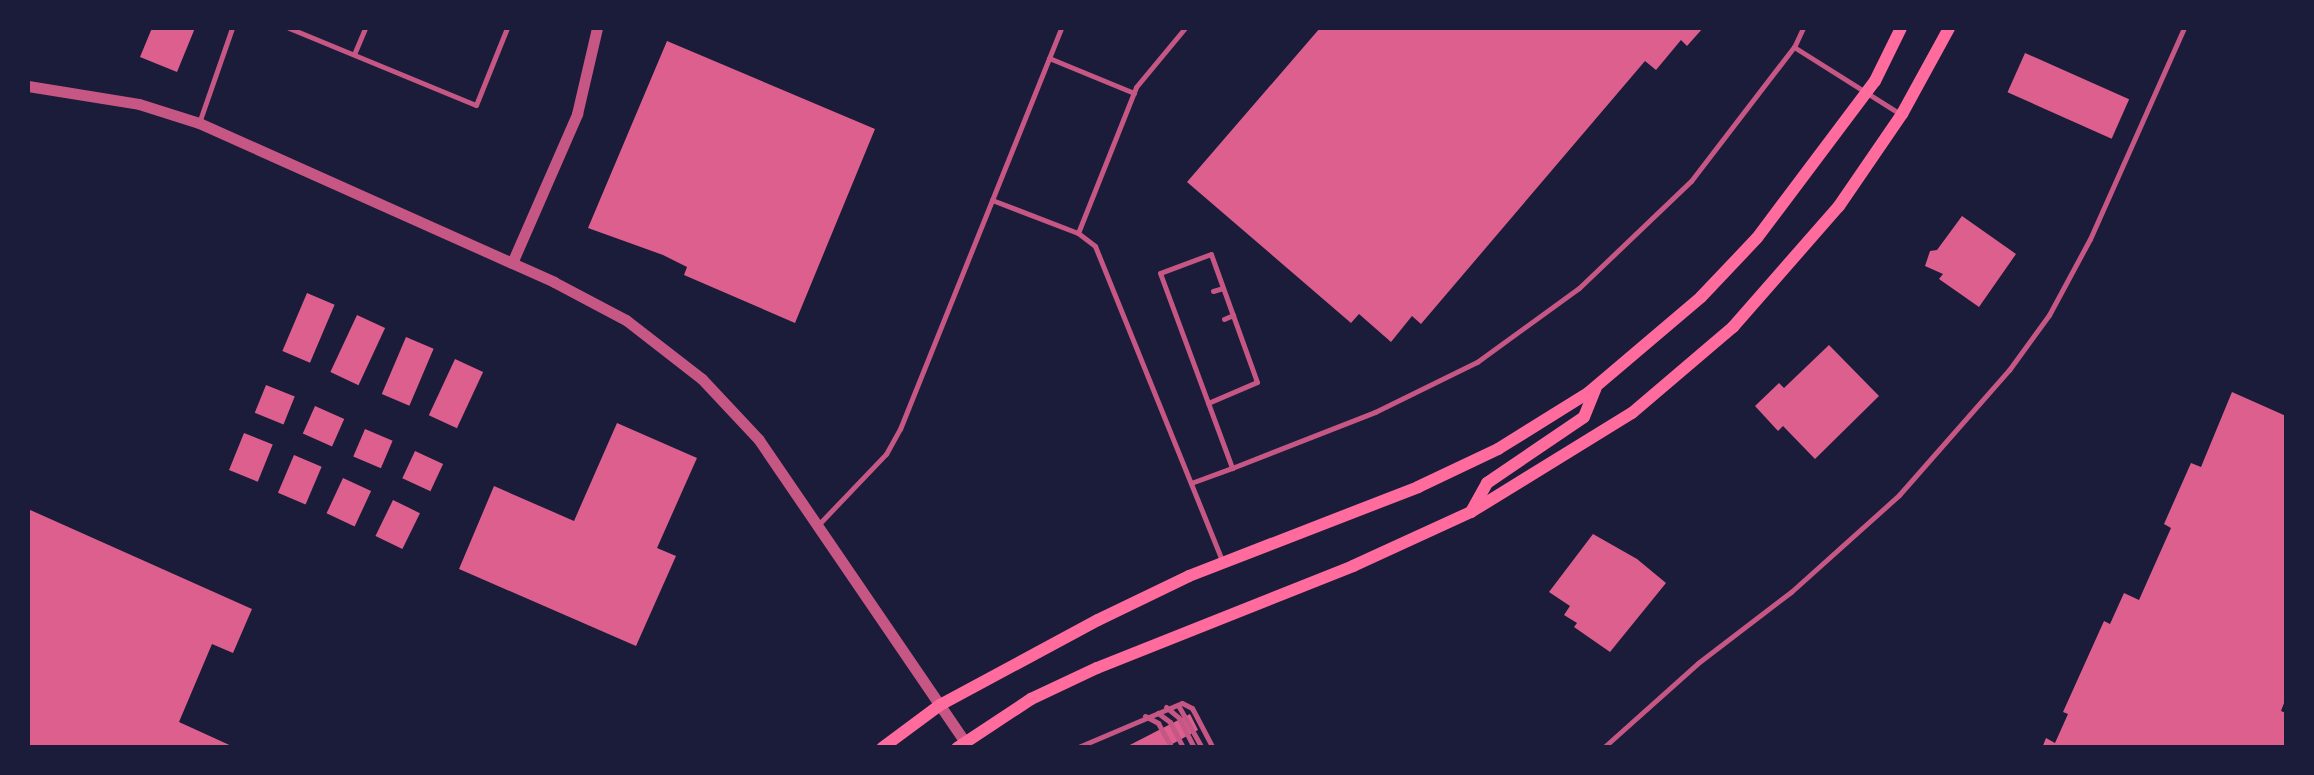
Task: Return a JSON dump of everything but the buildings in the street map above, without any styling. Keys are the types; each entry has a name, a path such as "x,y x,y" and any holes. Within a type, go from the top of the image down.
{"main road":[{"path":"882,748 940,706 1089,625 1223,563 1434,480 1498,449 1597,385 1701,297 1758,238 1866,93 1901,28"},
{"path":"965,746 1031,699 1096,668 1353,566 1472,512 1632,413 1733,328 1839,206 1902,114 1949,28"},
{"path":"1472,512 1486,483 1584,417 1597,385"}],"street":[{"path":"512,262 577,114 598,28"},
{"path":"28,86 139,104 199,123 512,262 626,320 702,379 759,440 965,746"}],"lane":[{"path":"199,123 232,28"},
{"path":"289,28 476,105 507,28"},
{"path":"354,53 366,28"},
{"path":"816,526 886,454 900,430 1062,28"},
{"path":"1078,233 1134,93 1185,28"},
{"path":"1191,483 1376,412 1477,362 1579,288 1691,181 1794,47 1803,28"},
{"path":"1603,748 1698,663 1791,592 1899,496 2010,370 2049,315 2096,227 2184,28"},
{"path":"1794,47 1902,114"},
{"path":"1049,57 1134,93"},
{"path":"992,200 1078,233 1095,246 1223,563"},
{"path":"1208,402 1257,382 1211,254 1160,274 1232,468"},
{"path":"1213,292 1223,288"},
{"path":"1172,307 1184,302"},
{"path":"1224,319 1234,316"},
{"path":"1183,335 1194,330"},
{"path":"1236,348 1244,344"},
{"path":"1194,366 1206,361"},
{"path":"1175,702 1184,710 1202,748"},
{"path":"1076,748 1175,702 1192,708 1213,748"},
{"path":"1166,707 1179,718 1194,748"},
{"path":"1155,712 1166,717 1183,748"},
{"path":"1145,716 1158,723 1172,748"}]}
